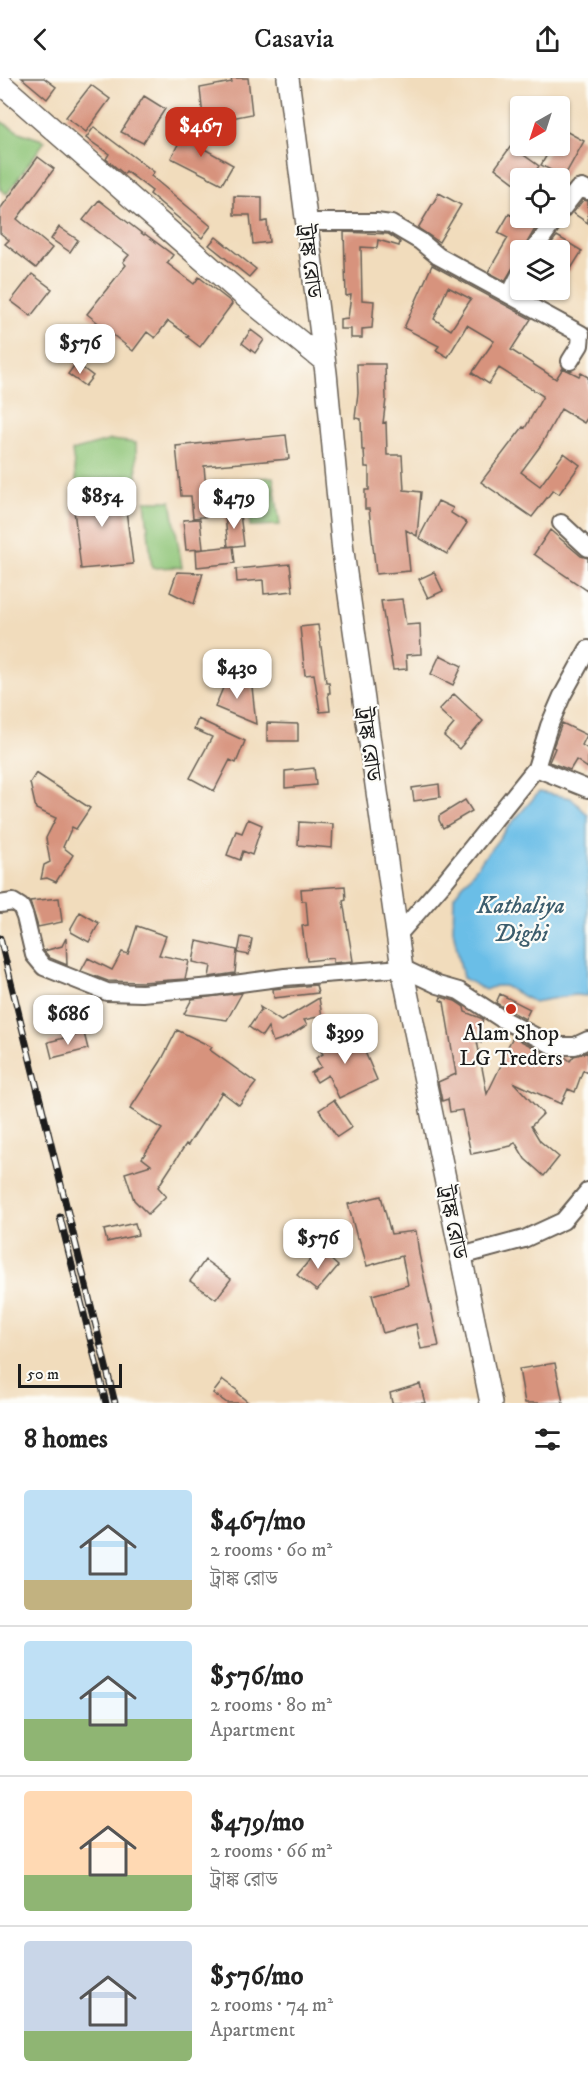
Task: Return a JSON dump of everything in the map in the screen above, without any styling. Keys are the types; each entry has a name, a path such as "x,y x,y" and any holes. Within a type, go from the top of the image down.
{"main road":[{"name":"ট্রাঙ্ক রোড","path":"288,78 326,373 343,552 397,936 491,1403"},
{"path":"0,83 244,296 323,360"}],"street":[{"path":"570,199 578,189 588,191"},
{"path":"306,222 376,222 398,226 438,256 510,294"},
{"path":"521,300 581,334 580,345 570,361"},
{"path":"561,523 588,548"},
{"path":"397,936 445,881 536,768 549,726 562,696 588,649"},
{"path":"536,768 588,789"},
{"path":"0,904 13,902 21,907 34,955 44,967 107,992 142,993 212,987 285,977 402,968 438,985 459,991 502,1019 555,1046 575,1046 588,1040"},
{"path":"461,1256 525,1239 563,1221 588,1191"}],"green space":[{"path":"0,121 19,132 45,141 7,194 0,189"},
{"path":"111,440 136,443 137,482 78,492 72,451"},
{"path":"273,477 280,525 250,526 248,497 217,497 215,482"},
{"path":"145,501 171,501 182,567 152,568"}],"water":[{"name":"Kathaliya Dighi","path":"539,792 571,798 588,815 588,996 574,995 534,1002 504,986 495,986 485,990 463,978 453,930 454,896"}],"building":[{"path":"22,78 44,78 56,87 47,99"},
{"path":"231,78 248,78 252,114 204,127 200,88 232,82"},
{"path":"91,85 110,99 86,132 66,117"},
{"path":"144,96 165,109 143,143 121,132"},
{"path":"94,127 154,172 151,176 211,226 202,238 150,194 152,191 126,171 124,174 106,159 109,154 86,138"},
{"path":"186,129 204,138 199,146 233,165 222,184 171,158"},
{"path":"570,133 584,141 569,168 547,168 541,165 546,156 570,156"},
{"path":"510,147 510,156 525,156 539,166 538,168 510,168 510,179 495,168"},
{"path":"38,157 54,169 17,219 52,248 36,268 5,244 9,240 0,233 0,209"},
{"path":"439,193 461,205 439,242 418,228"},
{"path":"234,196 262,197 262,222 267,221 269,242 253,244 250,215 234,215"},
{"path":"99,200 173,255 167,263 194,284 199,277 231,302 232,304 200,347 168,321 155,338 147,332 133,351 87,314 126,265 123,262 129,255 83,220"},
{"path":"583,200 588,201 588,223 573,213"},
{"path":"509,214 510,228 535,229 529,240 510,240 510,273 505,281 488,272 508,238 498,233"},
{"path":"59,227 78,240 70,252 51,239"},
{"path":"344,232 388,234 400,242 399,246 378,240 377,248 361,247 362,300 374,301 372,328 362,329 362,338 351,338 351,329 340,329 340,319 348,318 351,295 346,296"},
{"path":"216,237 256,269 249,277 209,245"},
{"path":"570,244 582,251 570,270"},
{"path":"432,265 531,319 511,350 556,379 563,368 579,376 581,373 588,377 588,417 584,423 561,409 541,445 521,472 540,486 564,453 580,465 559,494 553,490 532,517 481,482 523,427 525,428 543,396 499,368 489,384 472,373 494,341 467,325 448,357 436,350 439,346 404,328","holes":["448,287 471,299 451,330 434,319"]},
{"path":"32,274 52,289 31,316 11,301"},
{"path":"251,330 264,340 255,353 242,343"},
{"path":"76,363 93,376 85,386 68,374"},
{"path":"357,364 385,364 386,399 383,423 386,422 387,455 402,455 404,490 421,492 417,536 406,530 410,571 376,574 369,509 365,509 365,490 369,490 369,467 365,467 364,450 362,450 361,419 355,418 358,393"},
{"path":"286,435 289,459 204,466 207,501 228,500 230,514 193,518 191,496 181,496 176,446"},
{"path":"123,487 133,564 81,569 72,493"},
{"path":"438,501 453,508 451,513 467,523 447,554 419,538"},
{"path":"240,514 244,545 228,547 225,515"},
{"path":"200,519 203,549 186,550 183,520"},
{"path":"550,530 581,556 588,558 588,591 534,554"},
{"path":"233,546 235,563 197,567 196,550"},
{"path":"290,564 293,591 264,594 263,580 237,582 236,569"},
{"path":"177,572 203,573 194,604 170,592"},
{"path":"434,572 443,591 428,598 419,579"},
{"path":"402,599 406,625 420,624 421,654 406,655 407,669 393,670 381,601"},
{"path":"318,625 326,682 329,682 330,693 328,693 330,711 320,712 314,674 305,675 300,627"},
{"path":"440,655 462,666 453,685 431,674"},
{"path":"228,676 252,687 256,724 215,707"},
{"path":"454,694 483,721 459,749 444,736 454,724 439,710"},
{"path":"198,719 245,741 236,763 230,760 214,791 190,778 212,737 194,729"},
{"path":"267,723 298,724 298,741 267,741"},
{"path":"562,723 587,735 582,745 588,749 588,768 576,760 570,770 549,762"},
{"path":"314,768 316,785 285,788 285,771"},
{"path":"36,773 90,808 76,829 72,827 63,847 73,855 56,882 47,878 41,879 44,865 50,862 46,838 56,818 36,809 30,783"},
{"path":"439,784 440,797 414,801 412,788"},
{"path":"465,800 472,811 443,828 439,816"},
{"path":"248,819 262,825 252,855 243,851 240,860 227,855 236,831 242,833"},
{"path":"299,822 333,824 332,848 298,845"},
{"path":"345,886 346,900 343,901 353,961 333,963 333,958 307,961 302,926 308,925 306,901 302,901 301,889"},
{"path":"59,898 62,922 38,927 30,901"},
{"path":"80,912 99,923 89,942 71,932"},
{"path":"137,926 166,936 159,955 189,961 185,979 142,982 108,981 81,971 88,958 112,970 122,952 128,954"},
{"path":"241,937 252,939 249,955 238,953"},
{"path":"66,938 67,965 50,958 44,951 62,946"},
{"path":"197,941 237,950 235,973 209,977 211,966 193,962"},
{"path":"316,985 318,993 274,998 273,989"},
{"path":"242,993 227,1020 184,1014 192,999"},
{"path":"500,994 530,1009 525,1019 496,1003"},
{"path":"441,997 455,1001 464,1007 465,1012 483,1019 479,1032 481,1043 477,1041 487,1094 513,1037 549,1055 564,1056 570,1061 574,1056 588,1052 588,1073 583,1070 575,1092 568,1089 561,1104 513,1082 543,1114 531,1126 540,1141 559,1157 544,1176 525,1159 515,1142 511,1146 471,1154 462,1110 450,1112 448,1099 442,1101 438,1082 456,1074 444,1002 440,1000"},
{"path":"319,998 322,1016 304,1020 307,1025 288,1037 273,1042 268,1027 262,1036 249,1027 261,1010 260,1007 281,1021"},
{"path":"348,1029 365,1052 377,1080 339,1098 328,1075 317,1082 311,1073 321,1067 316,1058 323,1054 319,1049"},
{"path":"177,1030 212,1047 210,1050 256,1083 239,1105 222,1092 158,1187 166,1196 148,1214 134,1200 125,1173 151,1165 142,1158 162,1129 130,1109 161,1061"},
{"path":"84,1033 88,1049 52,1058 48,1042"},
{"path":"334,1100 352,1127 337,1137 319,1110"},
{"path":"381,1196 391,1234 416,1231 439,1346 421,1349 416,1324 383,1333 372,1295 408,1285 402,1256 367,1266 348,1204"},
{"path":"135,1223 138,1235 107,1242 104,1230"},
{"path":"319,1249 338,1266 317,1291 297,1275"},
{"path":"205,1260 231,1279 216,1299 190,1281"},
{"path":"555,1363 563,1403 525,1403 519,1369"},
{"path":"223,1380 249,1403 227,1403 213,1393"},
{"path":"420,1384 425,1403 392,1403 390,1393"}],"railway":[{"path":"0,938 115,1403"},
{"path":"60,1217 106,1403"}],"place":[{"name":"Alam Shop LG Treders","path":"511,1009"}]}
